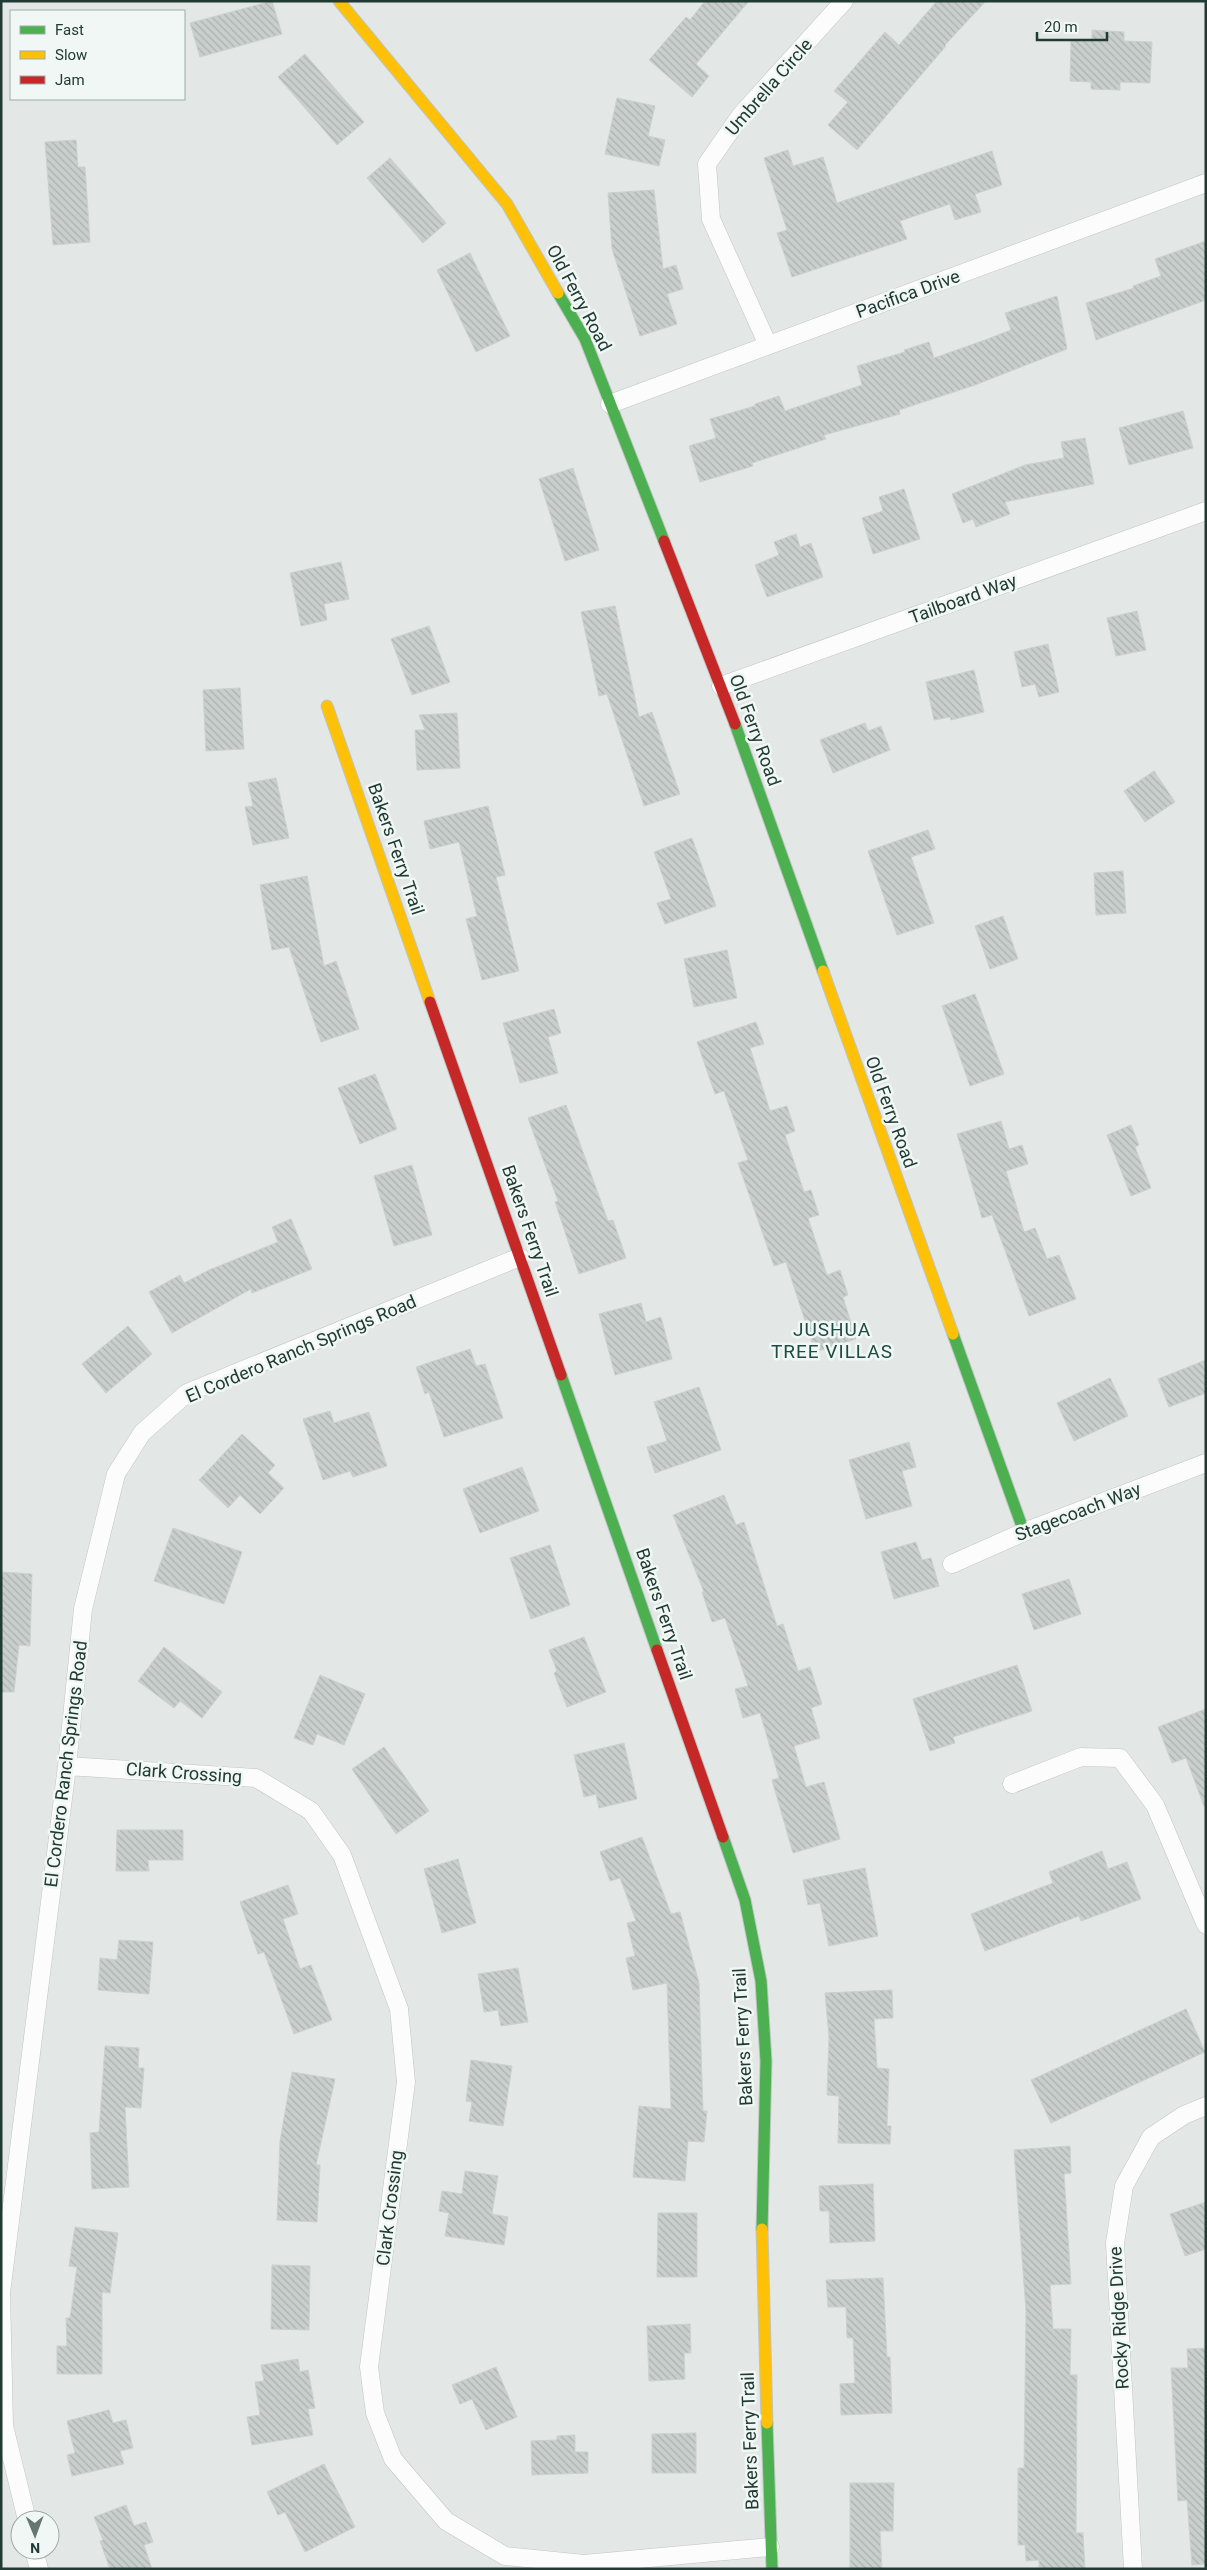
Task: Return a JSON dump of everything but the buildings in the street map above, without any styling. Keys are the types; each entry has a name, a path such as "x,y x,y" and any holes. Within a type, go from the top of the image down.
{"street":[{"name":"Old Ferry Road","path":"339,1 507,204 585,339 721,686 1024,1532"},
{"name":"Umbrella Circle","path":"768,345 711,219 707,164 741,115 844,1"},
{"name":"Pacifica Drive","path":"610,404 1206,183"},
{"name":"Tailboard Way","path":"721,686 1206,511"},
{"name":"Bakers Ferry Trail","path":"327,706 745,1900 761,1982 766,2061 762,2249 772,2569"},
{"name":"El Cordero Ranch Springs Road","path":"25,2510 4,2426 1,2293 67,1766 84,1609 116,1474 142,1433 187,1394 520,1257"},
{"name":"Stagecoach Way","path":"952,1564 1024,1532 1206,1463"},
{"path":"1012,1784 1081,1756 1120,1758 1155,1804 1206,1925"},
{"name":"Clark Crossing","path":"67,1766 256,1778 311,1811 342,1855 399,2009 406,2082 369,2367 375,2414 392,2459 446,2521 505,2556 584,2564 770,2547"},
{"name":"Rocky Ridge Drive","path":"1133,2569 1115,2243 1124,2186 1151,2138 1184,2115 1206,2106"}],"traffic: fast":[{"path":"558,293 585,339 664,541"},
{"path":"735,724 823,971"},
{"path":"953,1334 1024,1532"},
{"path":"561,1375 657,1650"},
{"path":"723,1837 745,1900 761,1981 766,2061 762,2229"},
{"path":"767,2423 772,2569"}],"traffic: slow":[{"path":"339,1 507,204 558,293"},
{"path":"327,706 430,1002"},
{"path":"823,971 953,1334"},
{"path":"762,2229 767,2423"}],"traffic: jam":[{"path":"664,541 735,724"},
{"path":"430,1002 561,1375"},
{"path":"657,1650 723,1837"}],"district":[{"name":"JUSHUA TREE VILLAS","path":"832,1340"}]}
